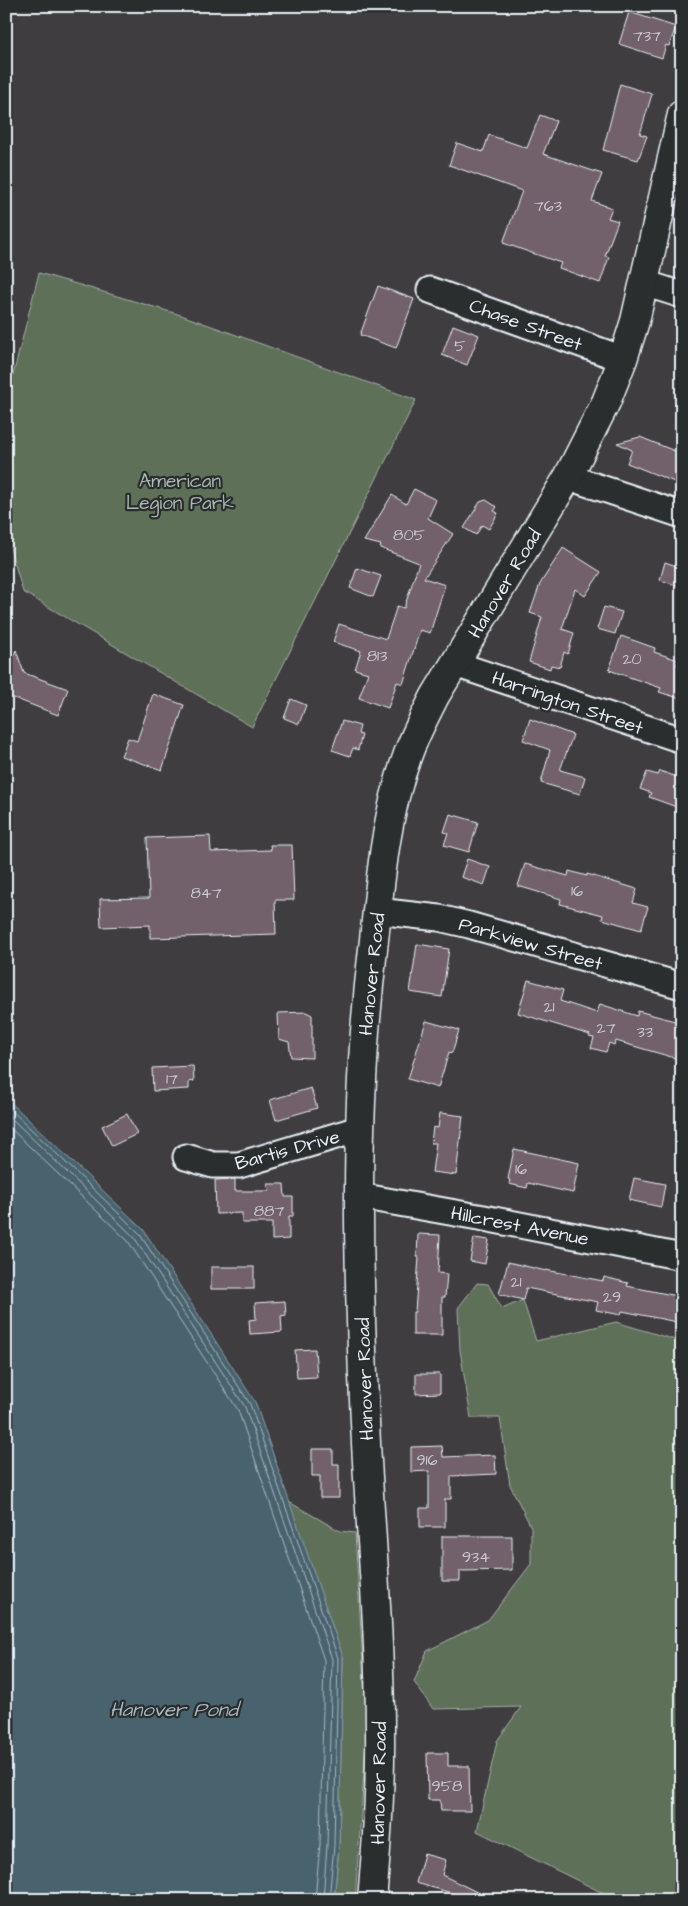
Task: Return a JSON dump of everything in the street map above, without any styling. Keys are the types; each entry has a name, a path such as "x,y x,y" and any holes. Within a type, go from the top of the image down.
{"main road":[{"name":"Hanover Road","path":"372,1900 378,1838 380,1720 379,1666 366,1439 359,1196 359,1129 364,1028 388,833 396,793 406,758 428,710 568,476 595,424 623,359 644,283 682,114"}],"street":[{"path":"644,283 682,296"},
{"name":"Chase Street","path":"430,290 623,359"},
{"path":"568,476 682,515"},
{"name":"Harrington Street","path":"455,664 682,740"},
{"name":"Parkview Street","path":"377,911 439,918 469,925 682,986"},
{"name":"Bartis Drive","path":"186,1156 212,1165 240,1165 359,1129"},
{"name":"Hillcrest Avenue","path":"359,1196 484,1218 682,1257"}],"green space":[{"name":"American Legion Park","path":"39,273 181,315 416,400 252,727 23,592 6,534 6,403"},
{"path":"477,1283 488,1284 502,1309 523,1300 536,1341 616,1322 682,1342 682,1900 629,1900 624,1895 605,1894 477,1831 497,1741 521,1707 433,1709 414,1682 427,1651 488,1620 531,1564 531,1527 510,1485 500,1418 471,1418 460,1350 458,1308"},
{"path":"289,1502 340,1531 355,1533 367,1729 355,1900 334,1900 339,1845 343,1657"}],"water":[{"name":"Hanover Pond","path":"6,1098 143,1229 255,1402 343,1657 339,1845 334,1900 6,1900"}],"building":[{"path":"629,12 676,27 669,46 666,45 662,58 619,44"},
{"path":"620,84 652,94 640,134 647,136 638,160 603,150"},
{"path":"540,115 556,121 543,154 602,174 592,201 612,208 608,218 618,221 605,256 609,257 600,283 559,268 561,263 503,243 522,191 449,165 457,143 483,152 489,135 527,148"},
{"path":"378,286 414,299 396,348 360,335"},
{"path":"453,325 479,335 467,365 442,355"},
{"path":"640,437 682,454 682,485 627,463 632,450 617,443"},
{"path":"414,489 436,500 428,518 453,534 424,578 445,585 430,633 420,630 403,684 397,682 388,708 359,698 368,673 355,669 361,651 333,642 339,624 386,639 397,606 404,608 419,563 380,548 381,545 364,541 392,495 406,504"},
{"path":"486,500 497,507 494,511 498,513 489,529 482,525 476,535 464,528 480,502"},
{"path":"563,548 601,572 585,596 575,589 562,629 574,633 568,654 564,652 560,667 551,665 550,669 529,662 542,617 530,613 540,584"},
{"path":"665,562 682,568 682,587 660,580"},
{"path":"357,568 381,576 373,597 350,588"},
{"path":"604,607 622,612 615,634 597,629"},
{"path":"621,636 655,648 654,652 678,660 676,665 682,667 682,699 659,692 661,688 609,670"},
{"path":"16,650 24,673 68,689 58,715 6,695 6,661 11,663"},
{"path":"153,694 184,705 162,770 121,756 128,738 137,741"},
{"path":"291,699 306,705 299,724 284,718"},
{"path":"530,719 573,735 560,770 585,777 580,794 541,783 550,750 523,740"},
{"path":"342,721 360,726 358,734 362,735 358,750 353,748 350,756 332,750"},
{"path":"660,771 682,779 682,809 649,797 651,793 640,789 647,772 658,775"},
{"path":"450,814 478,822 469,852 444,845 448,833 444,832"},
{"path":"210,836 211,852 271,850 270,845 292,845 294,900 275,900 276,934 150,938 150,925 101,927 100,899 149,898 147,838"},
{"path":"467,859 490,867 484,885 461,877"},
{"path":"525,864 568,876 569,871 587,876 587,874 637,889 633,903 648,907 641,930 602,919 603,915 560,904 561,899 518,886"},
{"path":"417,944 449,949 442,997 410,992"},
{"path":"528,980 563,990 560,1001 597,1013 600,1004 637,1016 638,1011 682,1023 682,1060 616,1041 614,1045 609,1043 606,1052 591,1048 594,1038 589,1037 590,1035 518,1013"},
{"path":"306,1012 312,1015 312,1058 291,1057 289,1042 279,1039 278,1013"},
{"path":"426,1021 459,1030 452,1053 449,1052 438,1088 408,1079"},
{"path":"193,1066 194,1081 189,1082 189,1089 153,1091 152,1068"},
{"path":"311,1088 317,1108 276,1120 270,1100"},
{"path":"440,1113 463,1116 456,1175 432,1172 436,1143 431,1143 433,1127 438,1128"},
{"path":"127,1114 137,1134 112,1146 102,1126"},
{"path":"514,1149 579,1163 573,1193 528,1183 527,1188 509,1184 510,1180 508,1179"},
{"path":"634,1178 665,1184 661,1207 629,1200"},
{"path":"235,1179 235,1191 269,1191 268,1184 284,1184 285,1197 293,1197 293,1216 289,1216 289,1239 272,1240 272,1223 242,1223 242,1213 216,1214 215,1180"},
{"path":"418,1234 440,1235 438,1273 447,1274 445,1297 442,1297 442,1335 413,1335 413,1312 415,1312 419,1257 417,1257"},
{"path":"474,1238 489,1240 485,1264 470,1261"},
{"path":"508,1262 603,1281 604,1277 628,1283 627,1286 682,1297 682,1323 622,1311 621,1315 596,1310 598,1302 526,1288 523,1300 499,1294"},
{"path":"211,1267 254,1267 254,1289 211,1289"},
{"path":"285,1301 286,1315 281,1316 282,1332 250,1334 249,1320 256,1319 255,1303"},
{"path":"315,1349 317,1377 297,1378 295,1350"},
{"path":"416,1374 440,1374 440,1393 416,1394"},
{"path":"442,1446 443,1457 495,1455 496,1474 451,1476 451,1499 445,1499 445,1527 420,1527 420,1508 429,1508 429,1471 411,1472 411,1447"},
{"path":"312,1449 333,1449 333,1464 339,1464 339,1498 320,1498 320,1476 312,1476"},
{"path":"442,1536 512,1536 512,1570 460,1571 460,1581 442,1581"},
{"path":"427,1753 448,1753 448,1766 469,1766 470,1811 441,1811 440,1800 428,1800"},
{"path":"424,1854 446,1860 442,1875 493,1900 452,1900 455,1894 416,1883"}]}
